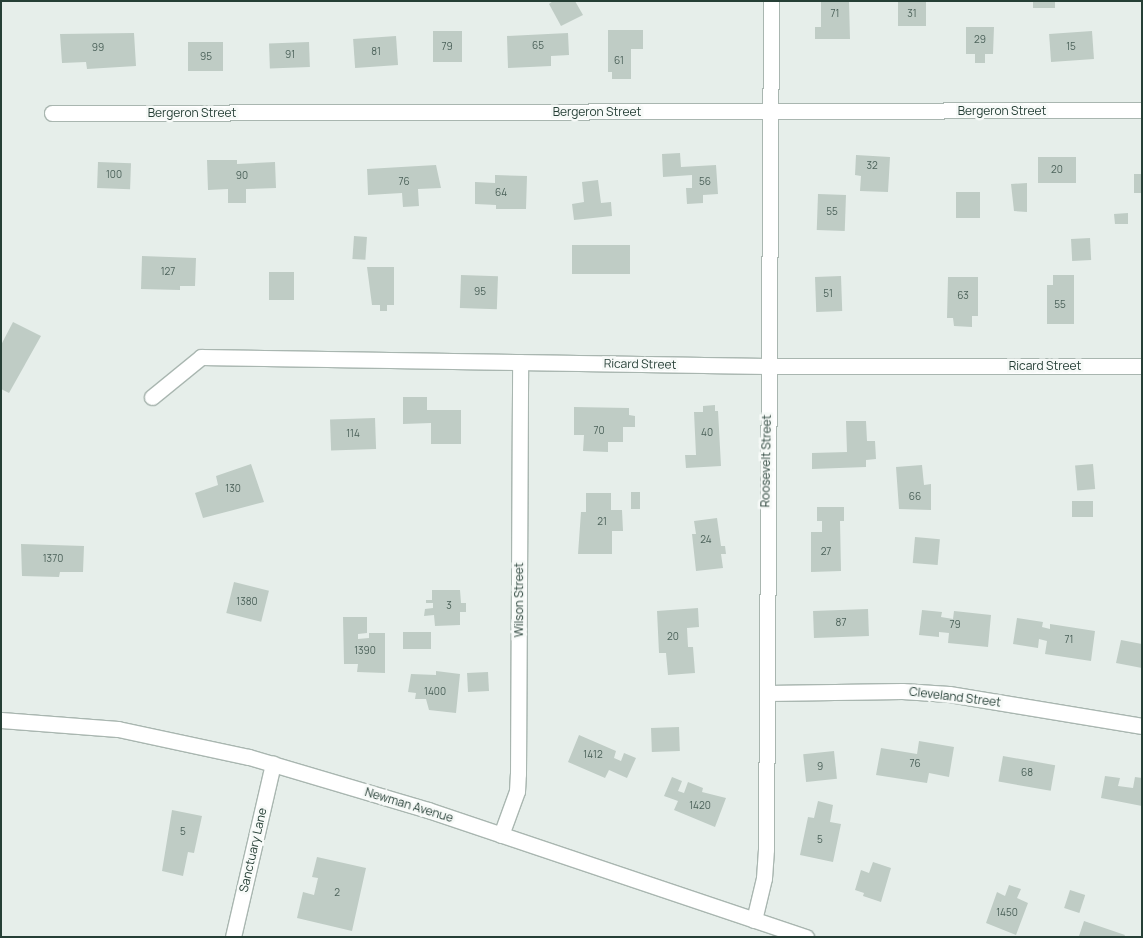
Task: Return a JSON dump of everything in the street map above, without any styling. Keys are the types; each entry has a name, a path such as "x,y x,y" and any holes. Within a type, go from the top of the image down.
{"street":[{"name":"Roosevelt Street","path":"754,920 764,878 766,849 767,366 771,1"},
{"name":"Bergeron Street","path":"52,113 1142,110"},
{"name":"Ricard Street","path":"152,397 202,357 767,366 1142,366"},
{"name":"Wilson Street","path":"501,835 517,791 518,774 520,362"},
{"name":"Cleveland Street","path":"767,693 902,690 949,694 1142,726"},
{"name":"Newman Avenue","path":"1,720 118,729 273,764 501,835 806,937"},
{"name":"Sanctuary Lane","path":"233,937 273,764"}],"building":[{"path":"553,1 575,1 583,15 561,26 549,4"},
{"path":"821,1 849,1 850,39 815,39 815,27 821,27"},
{"path":"898,1 926,1 926,26 898,26"},
{"path":"1033,1 1055,1 1055,8 1033,8"},
{"path":"966,27 994,27 993,54 985,54 985,63 975,63 975,54 966,54"},
{"path":"608,30 643,30 643,49 631,49 631,79 612,79 612,72 608,72"},
{"path":"433,31 462,31 462,62 433,62"},
{"path":"1092,31 1094,59 1051,62 1049,34"},
{"path":"134,33 136,66 87,69 86,62 62,63 60,34"},
{"path":"568,33 569,55 551,56 551,66 508,68 507,36"},
{"path":"396,36 398,65 355,68 353,39"},
{"path":"188,42 223,42 223,71 188,71"},
{"path":"309,42 310,67 270,68 269,43"},
{"path":"680,153 681,167 716,165 718,194 703,195 703,203 687,204 686,188 692,188 692,175 663,177 662,154"},
{"path":"856,155 890,157 888,192 860,191 861,176 855,175"},
{"path":"1038,157 1076,157 1076,183 1038,183"},
{"path":"207,160 237,160 237,164 275,162 276,188 246,189 246,203 228,203 228,189 208,190"},
{"path":"98,162 131,163 130,189 97,188"},
{"path":"436,165 441,188 418,189 419,206 403,207 402,193 368,195 367,169"},
{"path":"1134,174 1142,174 1142,193 1134,193"},
{"path":"495,175 527,176 526,209 496,209 496,205 475,204 475,182 495,183"},
{"path":"598,180 601,203 611,202 612,216 574,220 572,204 584,202 582,182"},
{"path":"1027,183 1027,212 1014,211 1011,184"},
{"path":"956,192 980,192 980,218 956,218"},
{"path":"818,194 846,195 845,231 817,230"},
{"path":"1128,213 1128,224 1115,224 1114,214"},
{"path":"354,236 367,237 365,260 352,259"},
{"path":"1090,238 1091,260 1072,261 1071,239"},
{"path":"572,245 630,245 630,274 572,274"},
{"path":"142,256 196,258 195,286 180,286 180,290 141,289"},
{"path":"367,267 394,267 394,305 387,305 387,311 380,311 380,305 372,305"},
{"path":"269,272 294,272 294,300 269,300"},
{"path":"461,275 498,276 497,309 460,308"},
{"path":"1053,275 1074,275 1074,324 1047,324 1047,285 1053,285"},
{"path":"841,276 842,311 816,312 815,277"},
{"path":"948,277 978,277 978,316 972,316 972,327 954,326 953,318 947,318"},
{"path":"13,322 41,336 9,393 1,389 1,345"},
{"path":"403,397 427,397 427,410 461,410 461,444 431,444 431,423 403,424"},
{"path":"715,405 715,411 718,411 721,466 686,468 685,455 696,455 694,412 703,412 703,406"},
{"path":"574,407 629,408 629,415 635,416 635,427 623,427 623,442 608,442 608,452 583,451 584,435 574,435"},
{"path":"375,418 376,449 331,451 330,420"},
{"path":"846,421 866,421 867,441 875,441 876,459 866,460 866,467 812,469 812,453 847,452"},
{"path":"251,464 264,502 203,518 195,493 218,485 216,476"},
{"path":"1093,464 1095,489 1077,490 1075,466"},
{"path":"922,465 924,485 931,484 931,510 899,509 896,467"},
{"path":"631,492 640,492 640,509 631,509"},
{"path":"586,493 611,493 611,510 622,510 623,531 612,531 612,554 578,554 581,512 586,512"},
{"path":"1072,501 1093,501 1093,517 1072,517"},
{"path":"817,507 844,507 844,521 840,521 841,571 811,572 811,532 822,532 822,521 817,521"},
{"path":"717,518 721,546 725,546 726,554 721,554 723,568 696,571 692,534 696,534 694,521"},
{"path":"915,537 940,539 938,565 913,563"},
{"path":"21,544 84,546 83,572 60,572 59,577 22,576"},
{"path":"234,582 269,591 261,622 226,613"},
{"path":"432,590 460,590 461,603 466,603 466,612 460,612 460,625 435,626 434,615 424,616 425,609 433,608 433,603 426,603 426,600 432,600"},
{"path":"698,608 699,627 687,628 688,647 693,647 695,673 668,675 666,653 659,653 657,611"},
{"path":"868,609 869,636 814,638 813,611"},
{"path":"922,610 942,612 941,617 953,619 954,611 991,615 988,647 948,643 949,633 939,632 939,637 919,635"},
{"path":"343,617 367,617 367,633 358,634 358,639 369,638 369,633 385,633 385,673 357,672 358,664 344,664"},
{"path":"1017,618 1043,622 1042,627 1050,629 1050,624 1095,631 1091,661 1045,654 1047,641 1039,639 1038,648 1013,644"},
{"path":"403,632 431,632 431,649 403,649"},
{"path":"1121,640 1142,644 1142,668 1116,663"},
{"path":"436,671 460,674 456,713 429,710 426,699 415,699 416,693 408,692 411,674 436,675"},
{"path":"488,672 489,691 468,692 467,673"},
{"path":"679,727 680,751 652,752 651,728"},
{"path":"579,735 616,751 614,758 621,761 624,753 636,758 627,778 609,770 605,778 568,762"},
{"path":"919,741 954,747 949,777 929,773 927,783 876,775 881,748 917,754"},
{"path":"834,751 837,779 806,782 803,754"},
{"path":"1003,756 1055,765 1051,791 998,782"},
{"path":"1105,776 1120,778 1118,786 1133,788 1135,777 1142,778 1142,806 1101,798"},
{"path":"672,777 682,781 678,791 684,793 688,782 703,788 702,792 726,798 715,827 674,810 678,801 664,796"},
{"path":"818,801 833,805 830,822 841,824 833,862 800,855 808,817 814,818"},
{"path":"172,810 202,816 194,853 188,852 183,876 162,871"},
{"path":"317,857 366,868 352,931 297,918 303,892 314,895 318,878 312,877"},
{"path":"873,862 891,868 881,902 863,896 864,893 855,890 861,870 869,873"},
{"path":"1009,885 1021,889 1017,898 1028,903 1016,935 986,923 997,892 1005,896"},
{"path":"1070,890 1085,895 1079,913 1064,908"},
{"path":"1084,921 1125,935 1124,937 1079,936"}]}
